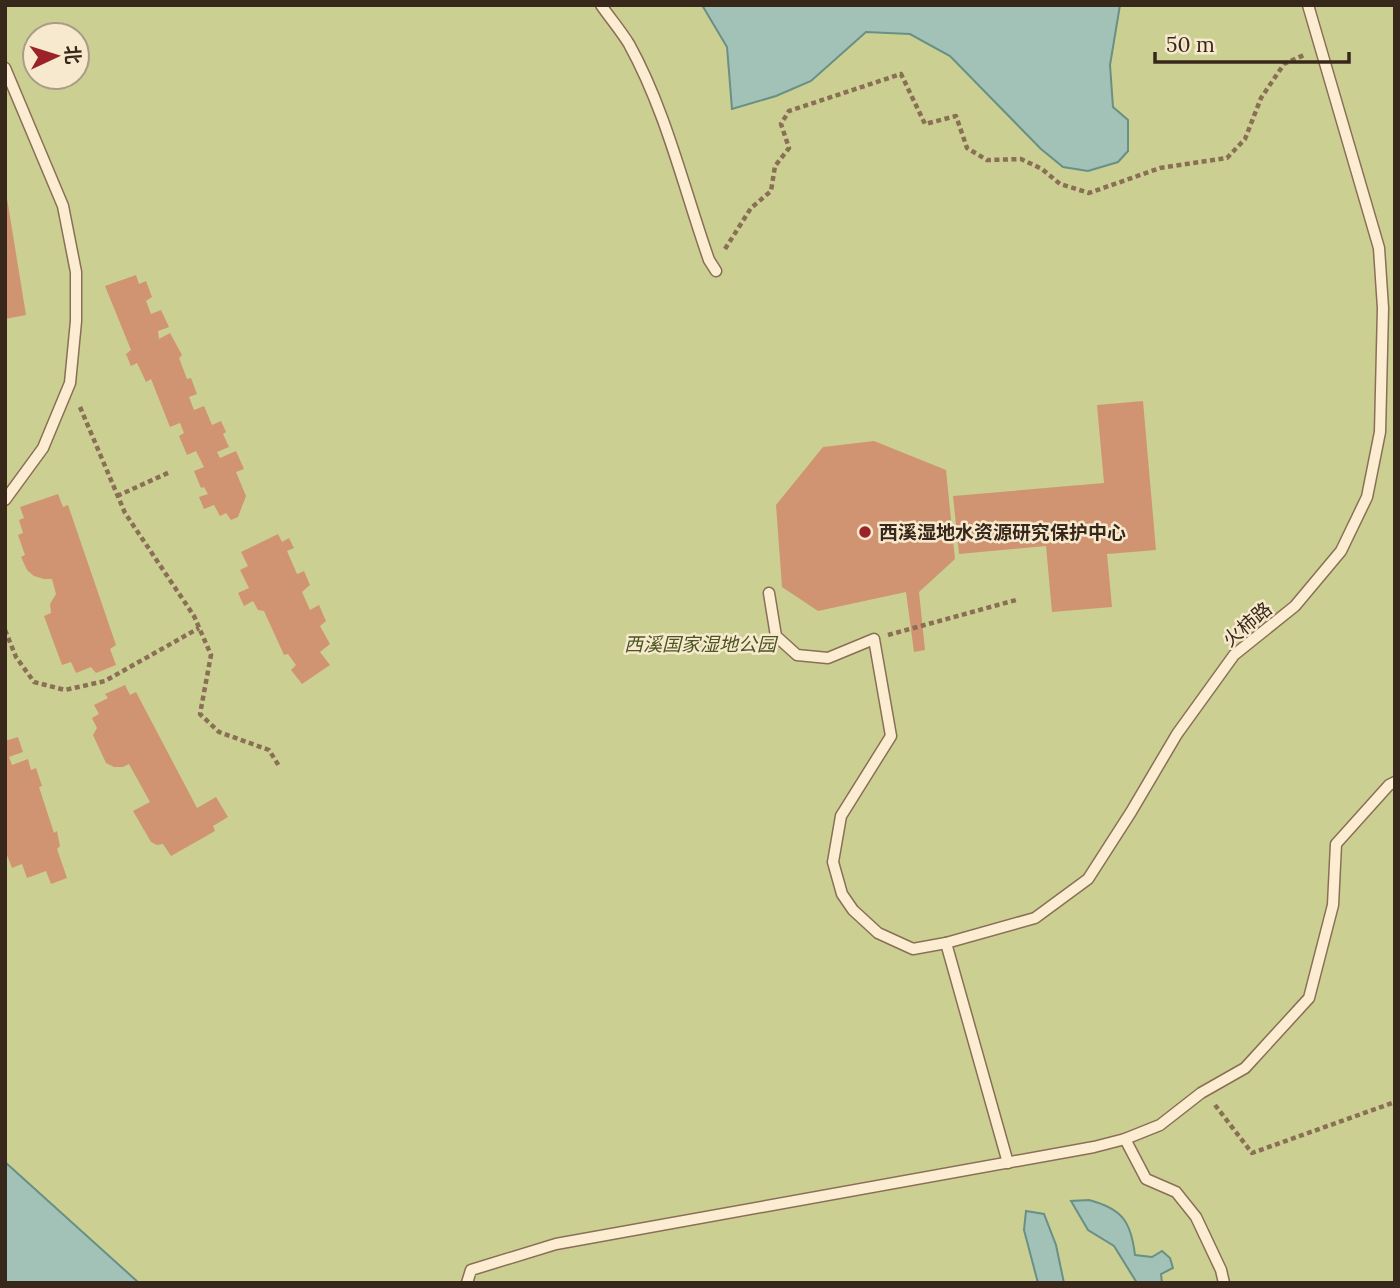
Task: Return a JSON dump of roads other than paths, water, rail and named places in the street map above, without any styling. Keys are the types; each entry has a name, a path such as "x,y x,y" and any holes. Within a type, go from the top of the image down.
{"lane":[{"path":"601,5 629,44 648,87 666,129 709,260 716,271"},
{"name":"火柿路","path":"769,593 776,636 797,655 828,658 874,639 891,736 841,817 833,862 842,894 853,910 878,933 913,949 946,943 1035,918 1088,879 1132,812 1177,734 1225,667 1234,655 1295,607 1340,551 1367,497 1380,432 1383,308 1378,248 1308,5"},
{"path":"5,68 63,206 76,272 76,321 70,383 43,448 5,500"},
{"path":"467,1283 471,1270 556,1244 1008,1163 1125,1139 1160,1125 1205,1091 1245,1068 1309,998 1333,905 1336,844 1389,785 1395,782"},
{"path":"946,943 1008,1163"},
{"path":"1125,1139 1146,1179 1176,1192 1196,1217 1221,1270 1224,1283"}],"water":[{"path":"702,5 1120,5 1110,65 1113,107 1128,120 1128,151 1118,162 1088,171 1063,167 1041,149 950,56 910,34 866,32 811,81 776,96 732,109 727,47"},
{"path":"5,1162 139,1283 5,1283"},
{"path":"1089,1200 1110,1208 1123,1218 1131,1234 1135,1255 1152,1257 1162,1251 1170,1258 1173,1268 1161,1274 1162,1283 1137,1283 1114,1246 1088,1230 1071,1201"},
{"path":"1026,1211 1044,1214 1056,1245 1064,1283 1038,1283 1024,1230"}],"place":[{"name":"西溪湿地水资源研究保护中心","path":"865,532"}],"park label":[{"name":"西溪国家湿地公园","path":"700,644"}]}
